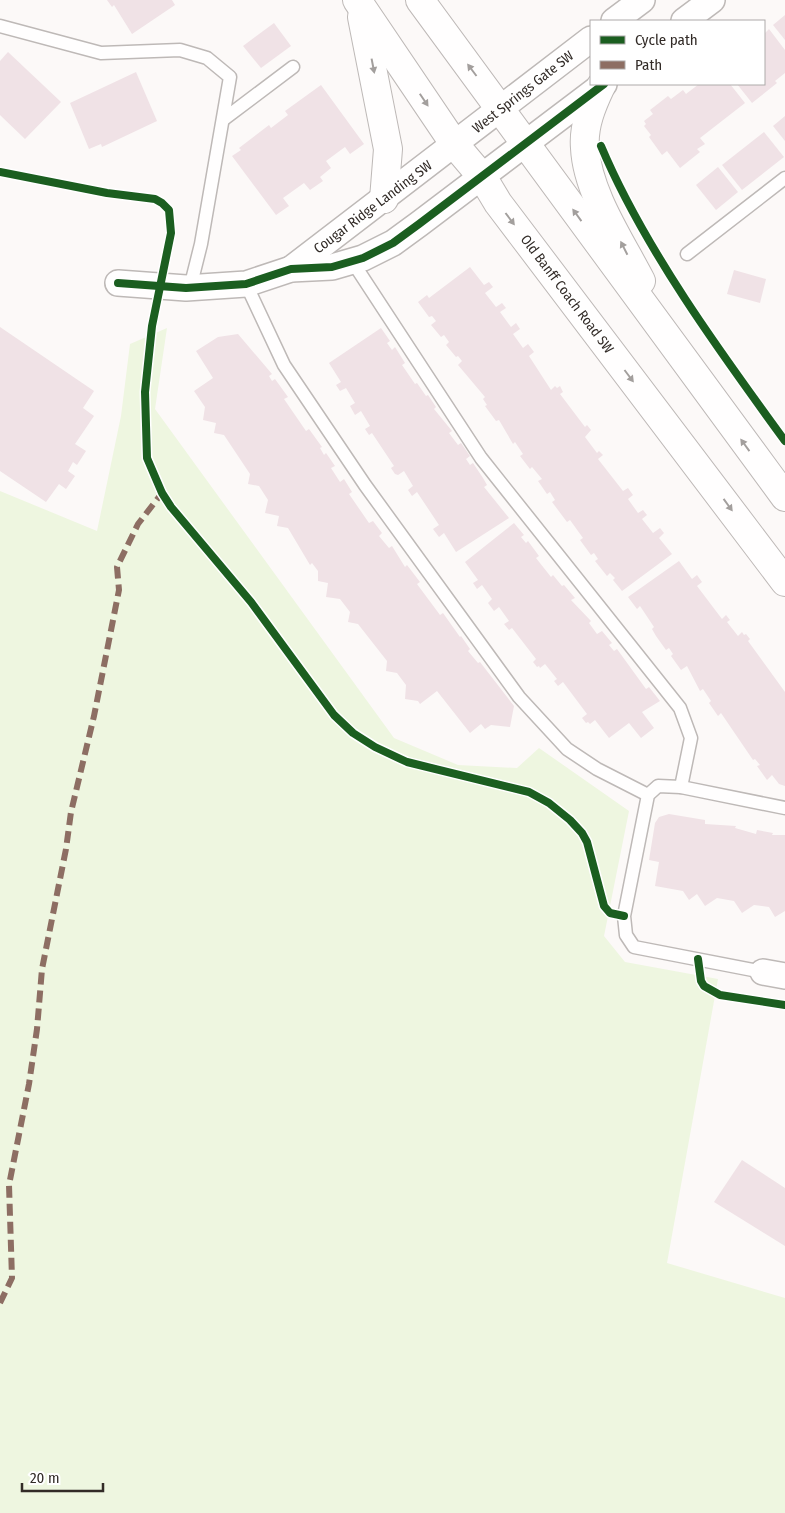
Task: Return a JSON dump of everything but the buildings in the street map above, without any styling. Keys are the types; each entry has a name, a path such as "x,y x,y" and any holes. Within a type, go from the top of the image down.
{"main road":[{"path":"420,0 527,143 541,166 785,498"},
{"path":"358,1 388,149 384,199"},
{"name":"Old Banff Coach Road SW","path":"358,1 455,145 483,178 504,211 785,582"},
{"path":"603,85 587,122 584,147 591,176 599,199 678,354"}],"street":[{"path":"615,20 642,0"},
{"path":"685,20 712,0"},
{"name":"West Springs Gate SW","path":"455,145 590,40"},
{"path":"483,178 603,85"},
{"name":"Cougar Ridge Landing SW","path":"291,269 455,145"},
{"name":"Cougar Ridge Landing SW","path":"118,283 190,288 246,284 291,269 332,267 352,261 393,243 483,178"}],"lane":[{"path":"0,26 101,53 180,50 207,58 230,77 201,244 190,288"},
{"path":"224,119 293,67"},
{"path":"687,254 785,178"},
{"path":"352,261 482,458 680,708 691,738 681,787"},
{"path":"246,284 284,365 365,485 520,697 567,749 597,769 648,795"},
{"path":"774,974 634,947 626,935 624,916 648,795 658,786 681,787 785,808"}],"green space":[{"path":"167,328 155,409 394,738 458,765 517,768 539,748 629,811 604,936 625,962 718,979 667,1263 785,1298 785,1513 0,1513 0,491 97,531 121,416 130,344"}],"marked path":[{"path":"0,1303 12,1278 9,1185 29,1084 37,1029 42,969 66,849 71,812 94,716 119,590 117,567 138,524 162,493"}],"cycle path":[{"path":"118,283 186,288 246,284 291,269 332,267 363,258 393,243 603,85"},
{"path":"601,146 639,223 661,261 735,372 785,441"},
{"path":"0,172 107,193 155,199 169,210 171,233 152,326 145,392 147,458 162,493 171,507 251,602 334,715 353,733 375,747 407,762 529,792 549,803 570,820 582,833 587,842 604,906 610,913 624,916"},
{"path":"698,959 701,981 704,986 720,995 785,1005"}]}
